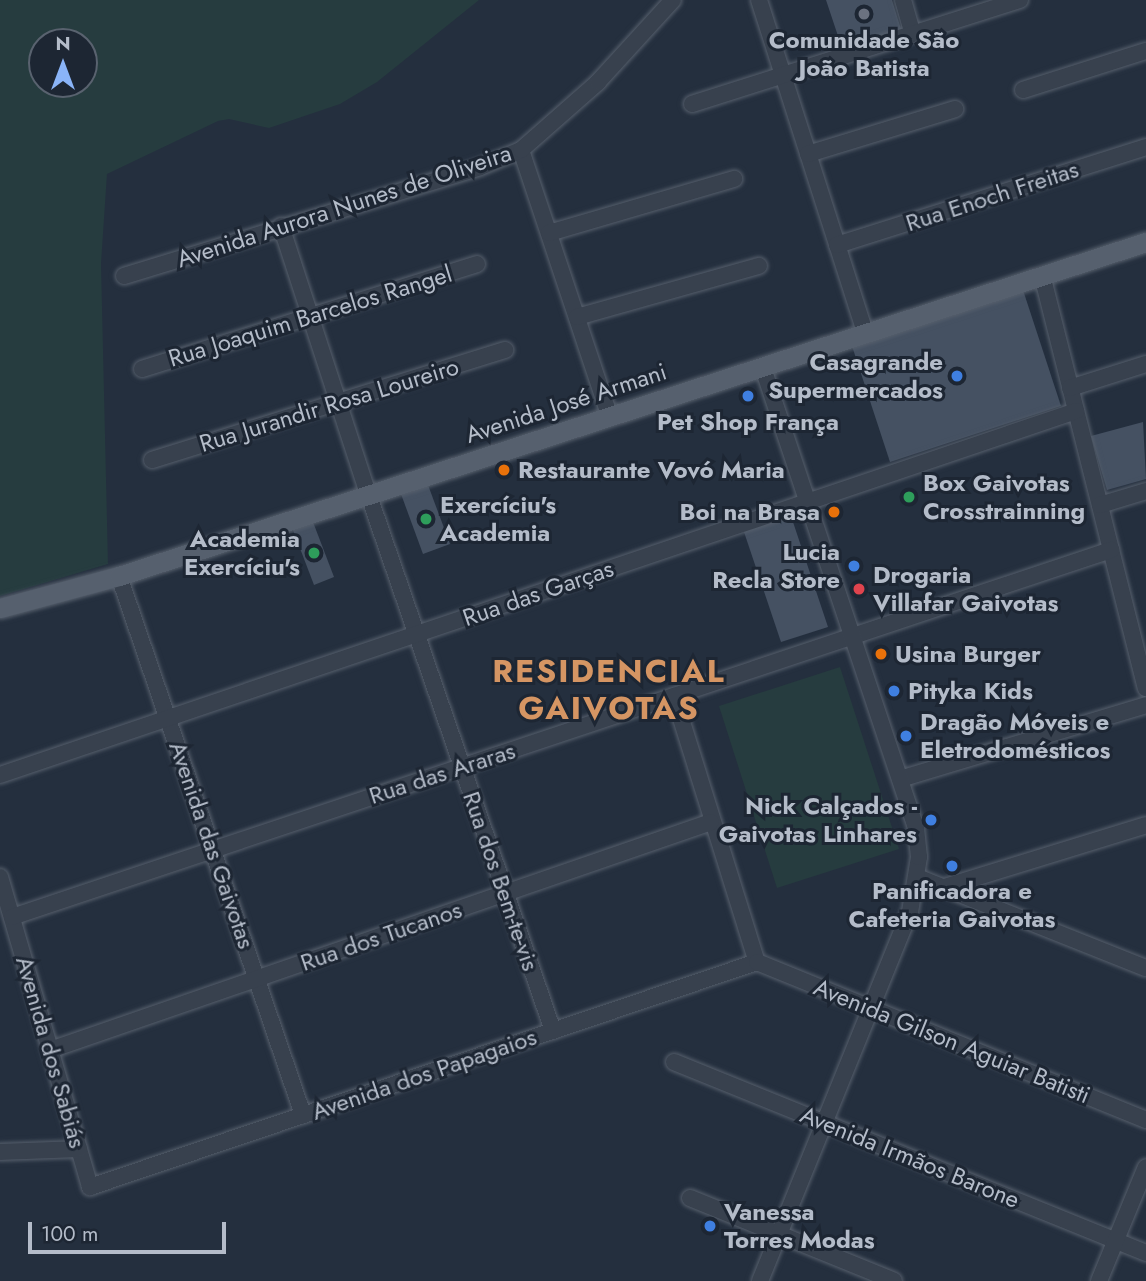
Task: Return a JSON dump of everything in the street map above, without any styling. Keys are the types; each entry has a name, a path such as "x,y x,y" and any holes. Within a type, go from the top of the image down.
{"main road":[{"name":"Avenida José Armani","path":"0,608 119,576 1146,242"}],"street":[{"name":"Avenida Aurora Nunes de Oliveira","path":"124,276 480,167 521,150 598,82 673,0"},
{"path":"759,0 865,332"},
{"path":"903,0 913,34"},
{"path":"692,104 1020,0"},
{"path":"1023,90 1146,51"},
{"path":"808,154 955,109"},
{"name":"Rua Enoch Freitas","path":"837,245 1146,148"},
{"path":"521,150 609,415"},
{"path":"549,233 734,179"},
{"name":"Rua dos Bem-te-vis","path":"281,226 368,493 552,1031"},
{"name":"Rua Joaquim Barcelos Rangel","path":"142,369 477,264"},
{"path":"577,317 759,266"},
{"path":"1042,275 1111,550 1138,624 1146,688"},
{"name":"Rua Jurandir Rosa Loureiro","path":"152,460 505,350"},
{"path":"1070,388 1146,364"},
{"path":"760,1281 910,912 917,877 916,828 762,366"},
{"name":"Rua das Garças","path":"0,775 1076,411"},
{"path":"1100,505 1146,491"},
{"name":"Rua das Araras","path":"12,917 1111,550"},
{"name":"Avenida das Gaivotas","path":"119,576 303,1115"},
{"path":"674,696 711,822 757,962"},
{"path":"900,779 1146,705"},
{"name":"Rua dos Tucanos","path":"50,1050 711,822"},
{"path":"945,887 1146,825"},
{"name":"Avenida dos Sabiás","path":"0,877 2,894 12,917 90,1186"},
{"path":"917,877 1146,968"},
{"name":"Avenida Gilson Aguiar Batisti","path":"757,962 1146,1120"},
{"name":"Avenida dos Papagaios","path":"90,1186 757,962"},
{"name":"Avenida Irmãos Barone","path":"674,1062 1146,1253"},
{"path":"0,1152 79,1149"},
{"path":"1099,1281 1146,1167"},
{"path":"690,1198 894,1281"}],"green space":[{"path":"0,0 479,0 377,82 340,104 269,128 229,119 218,121 107,174 101,264 108,564 0,596"},
{"path":"840,667 899,849 777,888 719,706"}],"building":[{"name":"Comunidade São João Batista","path":"826,0 892,0 901,29 842,48"},
{"name":"Casagrande Supermercados","path":"1023,290 1061,406 890,462 852,346"},
{"path":"1143,422 1146,479 1107,490 1091,436"},
{"name":"Exercíciu's Academia","path":"428,485 450,544 423,554 401,494"},
{"path":"791,516 828,627 781,642 744,532"},
{"name":"Academia Exercíciu's","path":"313,522 334,577 314,585 293,530"}],"place":[{"name":"Comunidade São João Batista","path":"864,14"},
{"name":"Casagrande Supermercados","path":"957,376"},
{"name":"Pet Shop França","path":"748,396"},
{"name":"Restaurante Vovó Maria","path":"504,470"},
{"name":"Box Gaivotas Crosstrainning","path":"909,497"},
{"name":"Boi na Brasa","path":"834,512"},
{"name":"Exercíciu's Academia","path":"426,519"},
{"name":"Academia Exercíciu's","path":"314,553"},
{"name":"Lucia Recla Store","path":"854,566"},
{"name":"Drogaria Villafar Gaivotas","path":"859,589"},
{"name":"Usina Burger","path":"881,654"},
{"name":"Pityka Kids","path":"894,691"},
{"name":"Dragão Móveis e Eletrodomésticos","path":"906,736"},
{"name":"Nick Calçados - Gaivotas Linhares","path":"931,820"},
{"name":"Panificadora e Cafeteria Gaivotas","path":"952,866"},
{"name":"Vanessa Torres Modas","path":"710,1226"}],"district":[{"name":"RESIDENCIAL GAIVOTAS","path":"609,690"}]}
